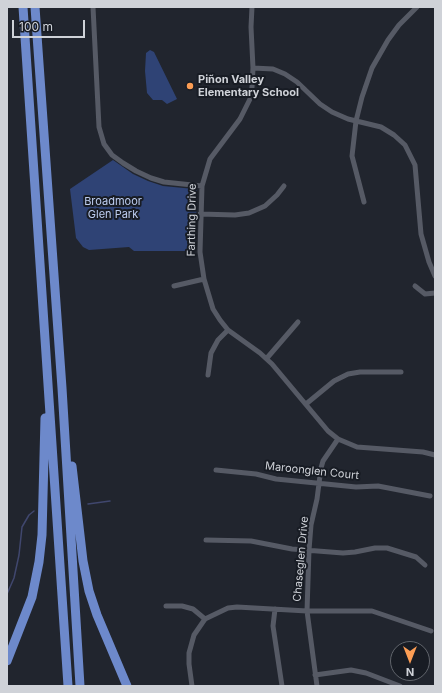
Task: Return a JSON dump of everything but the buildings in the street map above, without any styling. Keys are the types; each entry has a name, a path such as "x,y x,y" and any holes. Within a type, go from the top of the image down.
{"highway":[{"path":"23,7 68,686"},
{"path":"35,7 62,388 80,686"},
{"path":"7,661 32,597 39,562 42,535 47,366"},
{"path":"62,388 83,561 89,591 97,615 127,686"}],"street":[{"path":"93,7 99,127 104,144 112,154 123,162 136,171 151,178 171,183 202,186"},
{"name":"Farthing Drive","path":"252,7 252,93 248,106 240,119 210,159 202,186 200,252 204,279 213,309 228,330 267,358 278,369 328,431 338,439 357,447 423,452 435,455"},
{"path":"364,202 352,156 356,121 364,89 378,56 388,40 399,25 416,7"},
{"path":"253,68 273,69 285,74 297,82 326,109 339,116 381,127 388,130 400,140 409,151 416,172 421,234 429,262 435,276"},
{"path":"200,214 235,215 249,213 265,206 284,186"},
{"path":"174,286 204,279"},
{"path":"415,286 425,294 435,293"},
{"path":"267,358 298,322"},
{"path":"208,375 211,353 218,340 228,330"},
{"path":"306,404 334,381 348,374 360,372 401,372"},
{"name":"Chaseglen Drive","path":"317,686 307,611 311,526 323,461 338,439"},
{"name":"Maroonglen Court","path":"216,470 256,474 276,479 356,488 378,486 430,496"},
{"path":"206,540 251,541 276,547 343,553 375,548 387,548 416,557 425,565"},
{"path":"166,606 182,606 193,609 205,619"},
{"path":"192,686 189,664 190,644 194,635 205,619 228,608 275,608 289,611 372,611 431,631"},
{"path":"275,608 273,626 282,686"},
{"path":"316,675 351,670 366,673 400,686"}],"green space":[{"path":"150,50 154,52 177,99 167,104 162,100 153,100 147,93 145,71 146,53"},
{"name":"Broadmoor Glen Park","path":"113,160 133,174 148,181 163,186 197,190 195,251 134,251 129,247 89,250 83,247 76,238 70,189"}],"waterway":[{"path":"88,504 110,501"},
{"path":"7,594 14,578 19,555 22,527 29,515 34,511"}],"place":[{"name":"Piñon Valley Elementary School","path":"190,86"}]}
